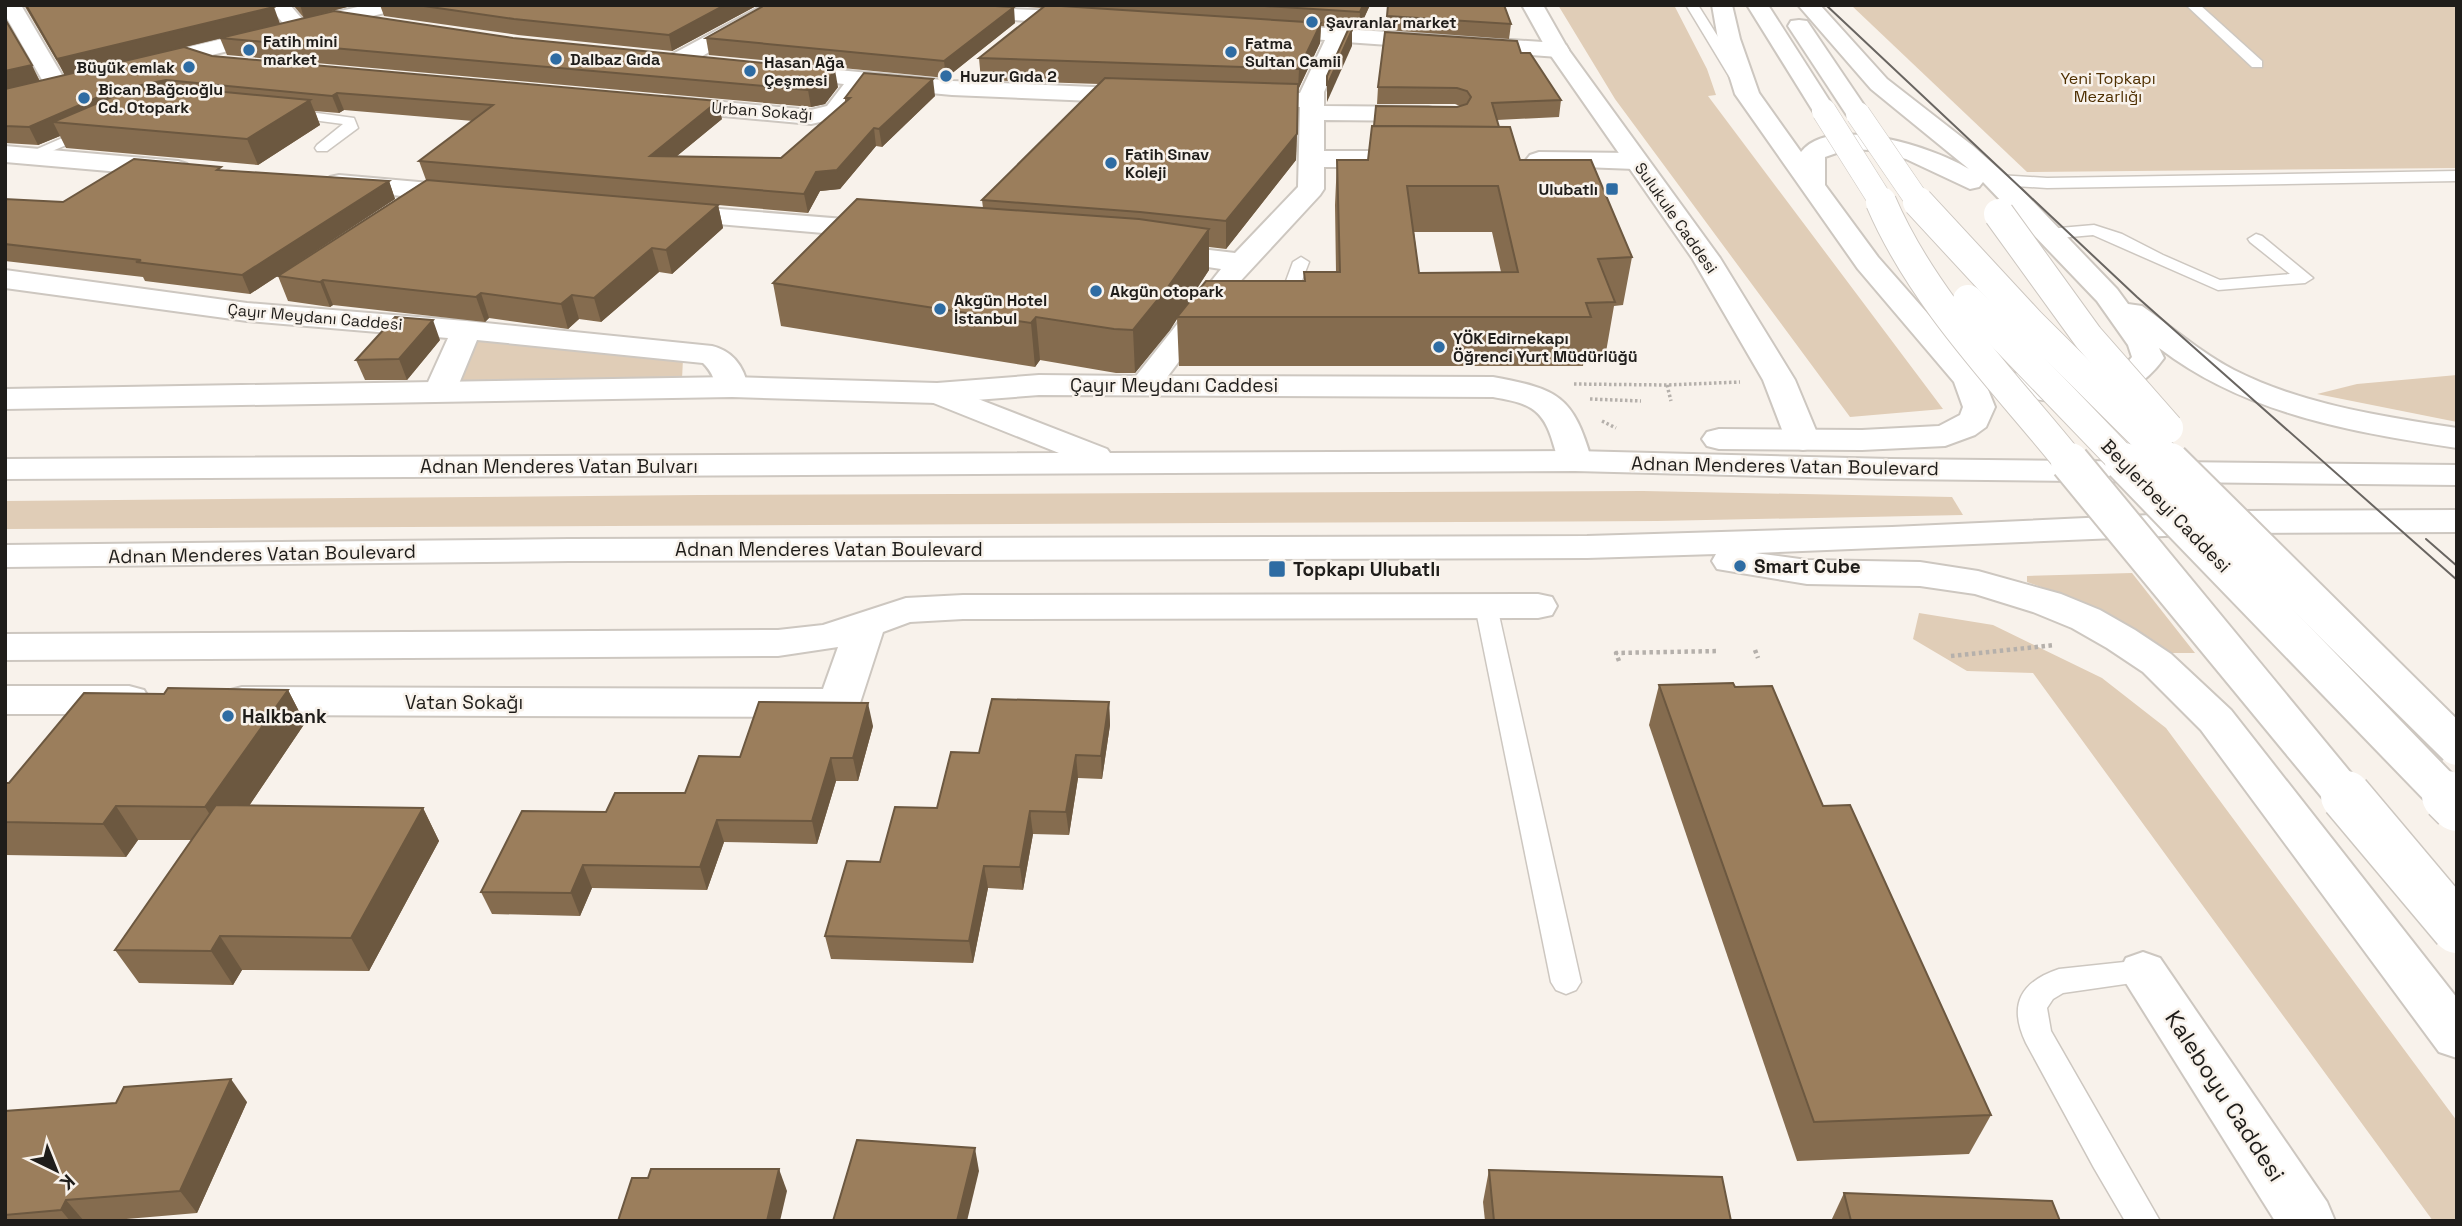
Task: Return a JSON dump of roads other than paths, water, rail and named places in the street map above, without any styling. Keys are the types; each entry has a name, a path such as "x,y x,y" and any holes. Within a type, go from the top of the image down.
{"main road":[{"path":"35,5 9,8 47,90 83,80"},
{"path":"278,5 299,28"},
{"path":"123,70 394,5"},
{"name":"Sulukule Caddesi","path":"1532,5 1558,50 1706,258 1779,380 1803,440"},
{"path":"1575,461 1611,450 1683,440 1909,439 1945,436 1974,420 1979,407 1969,380 1868,263 1747,94 1721,5"},
{"path":"1757,5 1881,201 1910,259 1962,330 2252,685 2457,929"},
{"path":"1786,5 1912,194 1968,258 2087,381 2457,746"},
{"path":"1808,5 1898,101 2048,234 2107,295 2143,345 2148,358 2142,369 2114,387 2064,394 2024,390 1972,368 1943,347"},
{"path":"738,8 805,6"},
{"path":"677,61 778,8"},
{"path":"943,12 972,9 1109,20"},
{"path":"1012,40 1042,16"},
{"path":"339,18 399,28"},
{"path":"1244,29 1558,50"},
{"path":"1145,385 1311,190 1310,159 1314,107 1312,92 1338,35"},
{"path":"190,54 219,62 246,65"},
{"path":"651,58 719,65"},
{"path":"952,88 982,64"},
{"path":"761,70 952,88 1165,96"},
{"name":"Urban Sokağı","path":"644,102 811,117 835,112 859,80"},
{"path":"1080,113 1099,94"},
{"path":"1219,98 1314,107 1455,114"},
{"path":"1813,184 1813,153 1822,146 1873,144 1900,149 1946,165 1978,187 2002,195 2088,337 2175,435 2322,591 2363,654"},
{"path":"17,155 208,172"},
{"path":"1310,159 1446,159"},
{"path":"1513,160 1635,160"},
{"path":"319,182 485,196"},
{"path":"396,214 430,191"},
{"name":"Beylerbeyi Caddesi","path":"1881,201 1905,232 1994,328 2457,806"},
{"path":"651,211 905,232"},
{"path":"1128,249 1224,290"},
{"name":"Çayır Meydanı Caddesi","path":"5,279 247,313 466,330 712,355 729,371 732,387"},
{"path":"247,313 281,290"},
{"path":"2107,295 2193,359 2248,389 2354,419 2457,438"},
{"path":"440,391 466,330"},
{"name":"Çayır Meydanı Caddesi","path":"5,399 732,387 937,393 1038,385 1493,387 1527,393 1550,402 1567,427 1575,461"},
{"path":"937,393 1114,463"},
{"name":"Adnan Menderes Vatan Boulevard","path":"1114,463 1575,461 1891,469 2457,475"},
{"name":"Adnan Menderes Vatan Bulvarı","path":"5,469 1114,463"},
{"path":"2237,522 2376,542 2457,548"},
{"path":"1652,545 2237,522 2457,522"},
{"path":"1652,545 1695,556 1807,572 1920,574 1978,583 2046,603 2086,619 2121,639 2157,663 2216,720 2457,1037"},
{"name":"Adnan Menderes Vatan Boulevard","path":"5,556 569,550 1652,545"},
{"path":"5,647 779,643 827,637 906,610 963,607 1538,606"},
{"name":"Vatan Sokağı","path":"5,700 839,703 866,623"},
{"name":"Kaleboyu Caddesi","path":"2143,972 2307,1221"}],"lane":[{"path":"1692,5 1747,94"},
{"path":"2192,5 2257,64"},
{"path":"277,112 349,121 351,128 348,132 322,148"},
{"path":"17,155 101,125"},
{"path":"2002,195 2016,187 2047,183 2457,176"},
{"path":"2048,234 2094,230 2116,237 2218,285 2305,278 2256,239"},
{"path":"1252,301 1293,284 1301,262"},
{"path":"1486,606 1566,982"},
{"path":"2143,972 2059,981 2048,985 2038,992 2032,1004 2031,1018 2037,1034 2099,1147 2144,1221"}],"tram line":[{"path":"1826,5 2137,297 2457,580"},
{"path":"2426,539 2457,566"}],"place":[{"name":"Şavranlar market","path":"1312,22"},
{"name":"Fatih mini market","path":"249,50"},
{"name":"Fatma Sultan Camii","path":"1231,52"},
{"name":"Dalbaz Gıda","path":"556,59"},
{"name":"Büyük emlak","path":"189,67"},
{"name":"Hasan Ağa Çeşmesi","path":"750,71"},
{"name":"Huzur Gıda 2","path":"946,76"},
{"name":"Bican Bağcıoğlu Cd. Otopark","path":"84,98"},
{"name":"Fatih Sınav Koleji","path":"1111,163"},
{"name":"Ulubatlı","path":"1612,189"},
{"name":"Akgün otopark","path":"1096,291"},
{"name":"Akgün Hotel İstanbul","path":"940,309"},
{"name":"YÖK Edirnekapı Öğrenci Yurt Müdürlüğü","path":"1439,347"},
{"name":"Smart Cube","path":"1740,566"},
{"name":"Topkapı Ulubatlı","path":"1277,569"},
{"name":"Halkbank","path":"228,716"}],"park label":[{"name":"Yeni Topkapı Mezarlığı","path":"2108,87"}]}
